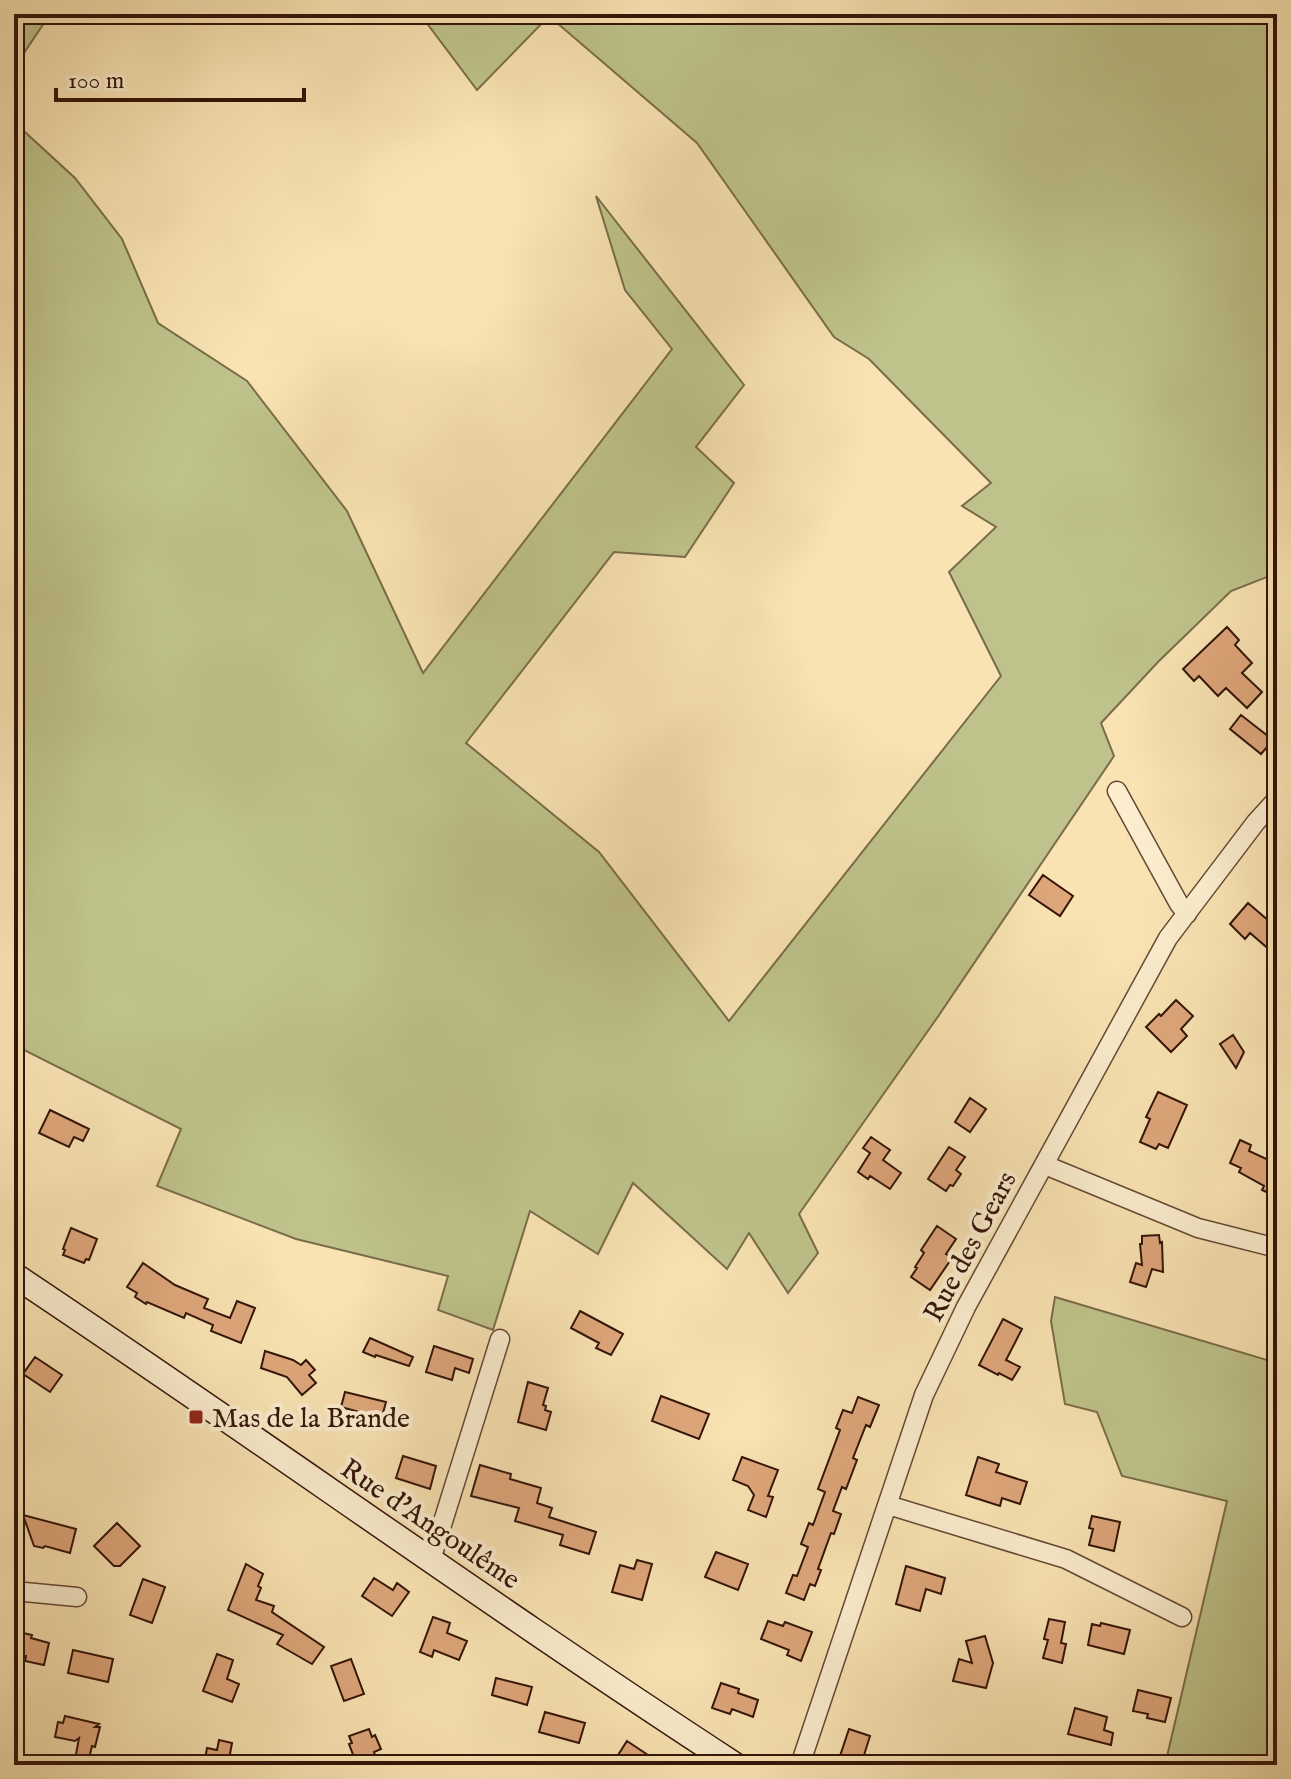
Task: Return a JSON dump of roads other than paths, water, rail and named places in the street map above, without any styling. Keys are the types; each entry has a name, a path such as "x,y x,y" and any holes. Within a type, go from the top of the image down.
{"street":[{"path":"1117,791 1187,914"},
{"name":"Rue des Gears","path":"800,1765 924,1395 966,1307 1168,938 1277,799"},
{"path":"1045,1165 1198,1228 1277,1248"},
{"name":"Rue d'Angoulême","path":"14,1275 735,1765"},
{"path":"431,1560 500,1339"},
{"path":"888,1505 1066,1559 1182,1617"},
{"path":"14,1591 77,1597"}],"place":[{"name":"Mas de la Brande","path":"196,1417"}]}
